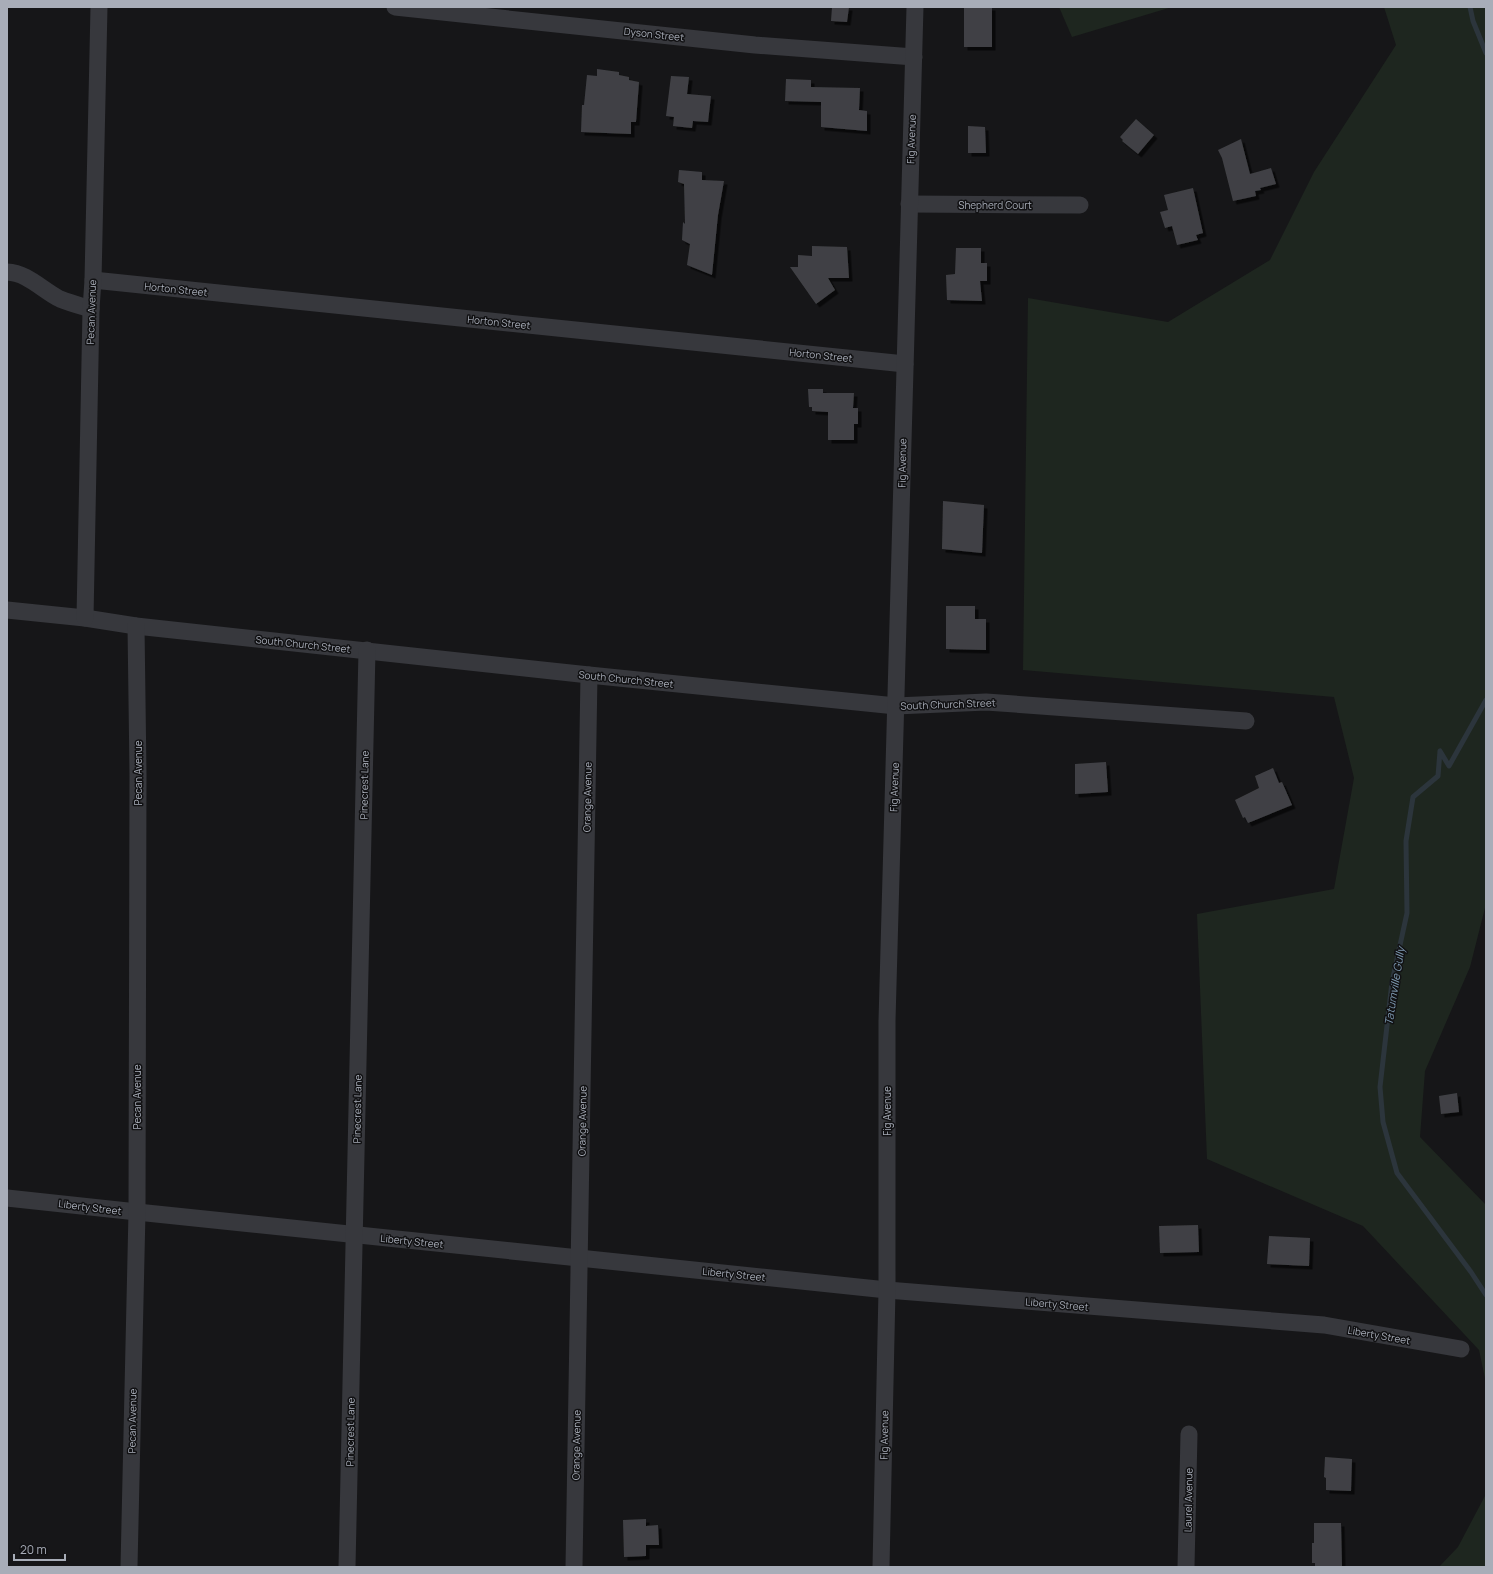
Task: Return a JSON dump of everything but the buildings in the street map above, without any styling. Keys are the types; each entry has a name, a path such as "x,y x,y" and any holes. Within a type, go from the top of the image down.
{"street":[{"name":"Pecan Avenue","path":"85,618 99,7"},
{"name":"Dyson Street","path":"395,7 755,45 914,57"},
{"name":"Fig Avenue","path":"881,1567 887,1290 887,1021 915,7"},
{"name":"Shepherd Court","path":"909,204 1080,205"},
{"path":"7,272 12,272 28,278 61,299 91,309"},
{"name":"Horton Street","path":"93,280 905,364"},
{"name":"South Church Street","path":"7,610 85,618 136,626 589,675 896,706 986,702 1246,721"},
{"name":"Pecan Avenue","path":"129,1567 137,1212 138,774 136,626"},
{"name":"Pinecrest Lane","path":"347,1567 367,650"},
{"name":"Orange Avenue","path":"574,1567 589,675"},
{"name":"Liberty Street","path":"7,1198 887,1290 1324,1325 1461,1349"},
{"name":"Laurel Avenue","path":"1186,1567 1189,1434"}],"shaded area":[{"path":"1059,7 1172,7 1072,37"},
{"path":"1384,7 1486,7 1486,904 1470,967 1425,1071 1420,1137 1486,1205 1486,1383 1479,1350 1363,1226 1207,1159 1197,914 1334,889 1354,778 1334,697 1023,670 1028,298 1168,322 1270,260 1314,172 1396,45"},
{"path":"1486,1494 1486,1567 1439,1567 1458,1547"}],"waterway":[{"name":"Tatumville Gully","path":"1470,7 1473,21 1486,53"},
{"name":"Tatumville Gully","path":"1486,700 1449,766 1440,751 1438,776 1413,797 1406,841 1407,913 1392,982 1380,1087 1383,1122 1397,1173 1471,1272 1486,1295"}]}
